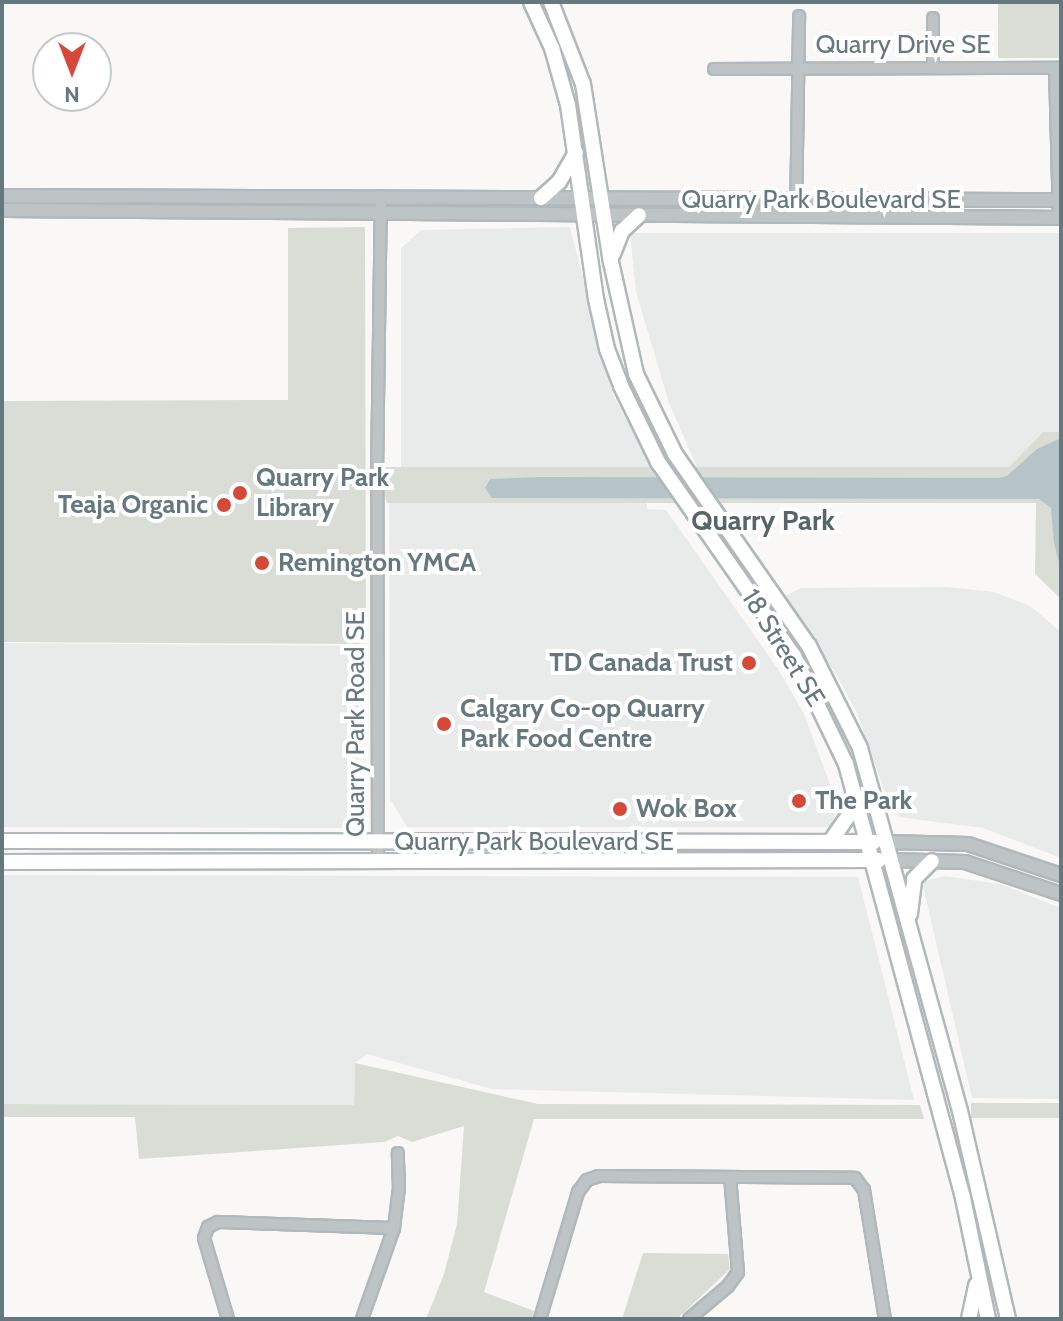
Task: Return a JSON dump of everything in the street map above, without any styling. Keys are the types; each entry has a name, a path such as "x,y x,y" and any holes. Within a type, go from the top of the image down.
{"main road":[{"name":"18 Street SE","path":"531,2 552,48 568,105 607,349 635,420 679,494 794,656 834,735 854,791 963,1198 988,1319"},
{"name":"18 Street SE","path":"551,2 583,84 626,337 651,408 675,454 777,597 828,678 860,748 963,1125 1008,1319"},
{"path":"541,198 559,182 576,152"},
{"path":"611,262 618,238 639,215"},
{"path":"830,842 849,815 854,791"},
{"name":"Quarry Park Boulevard SE","path":"2,841 886,842"},
{"name":"Quarry Park Boulevard SE","path":"2,862 891,860"},
{"path":"910,931 914,879 932,861"},
{"path":"969,1319 977,1268"}],"street":[{"path":"714,69 798,67 799,16"},
{"path":"933,18 933,67"},
{"name":"Quarry Drive SE","path":"796,217 798,67 1058,68"},
{"path":"1058,68 1060,218"},
{"path":"154,212 155,195"},
{"path":"2,196 541,198 582,206"},
{"name":"Quarry Park Road SE","path":"378,860 377,476 381,196"},
{"name":"Quarry Park Boulevard SE","path":"582,206 602,198 1060,200"},
{"name":"Quarry Park Boulevard SE","path":"582,206 605,215 1060,218"},
{"path":"2,210 382,212 582,206"},
{"name":"Quarry Park Boulevard SE","path":"886,842 968,844 1061,875"},
{"name":"Quarry Park Boulevard SE","path":"891,860 965,862 1061,894"},
{"path":"362,1319 394,1228 398,1153"},
{"path":"540,1319 578,1192 587,1180 599,1176 851,1177 859,1181 885,1319"},
{"path":"689,1319 728,1286 738,1272 730,1177"},
{"path":"228,1319 204,1238 213,1223 394,1228"}],"shaded area":[{"path":"998,2 1061,2 1061,58 998,58"},
{"path":"365,227 366,644 2,642 2,401 288,400 288,228"},
{"path":"570,227 613,395 652,467 401,467 401,248 421,230"},
{"path":"630,233 1061,233 1061,432 1043,433 1009,467 697,467 669,403 636,292"},
{"path":"1043,432 1061,432 1061,599 1035,574 1036,503 387,503 385,496 385,467 1009,467"},
{"path":"1061,438 1061,570 1054,543 1051,508 1039,499 492,498 485,488 490,479 540,477 998,478 1007,476 1037,449"},
{"path":"389,503 647,503 647,509 666,510 778,669 804,714 838,806 831,827 407,827 390,799"},
{"path":"947,587 994,592 1030,606 1061,632 1061,858 983,828 899,817 889,804 857,713 785,596 801,588"},
{"path":"2,643 359,646 358,821 344,828 2,827"},
{"path":"2,875 858,877 914,1100 492,1089 367,1054 355,1063 354,1105 2,1104"},
{"path":"945,876 999,884 1061,908 1061,1099 972,1098 923,886 925,881"},
{"path":"355,1063 538,1104 920,1105 924,1119 534,1119 484,1292 534,1311 532,1319 426,1319 444,1274 457,1224 464,1126 412,1142 398,1136 384,1142 139,1159 135,1117 2,1117 2,1104 354,1105"},
{"path":"971,1103 1061,1103 1061,1118 971,1118"},
{"path":"643,1253 728,1254 730,1269 677,1319 622,1319"}],"place":[{"name":"Quarry Park Library","path":"240,493"},
{"name":"Teaja Organic","path":"224,505"},
{"name":"Remington YMCA","path":"262,563"},
{"name":"TD Canada Trust","path":"749,663"},
{"name":"Calgary Co-op Quarry Park Food Centre","path":"444,724"},
{"name":"The Park","path":"799,801"},
{"name":"Wok Box","path":"620,809"}],"district":[{"name":"Quarry Park","path":"763,520"}]}
